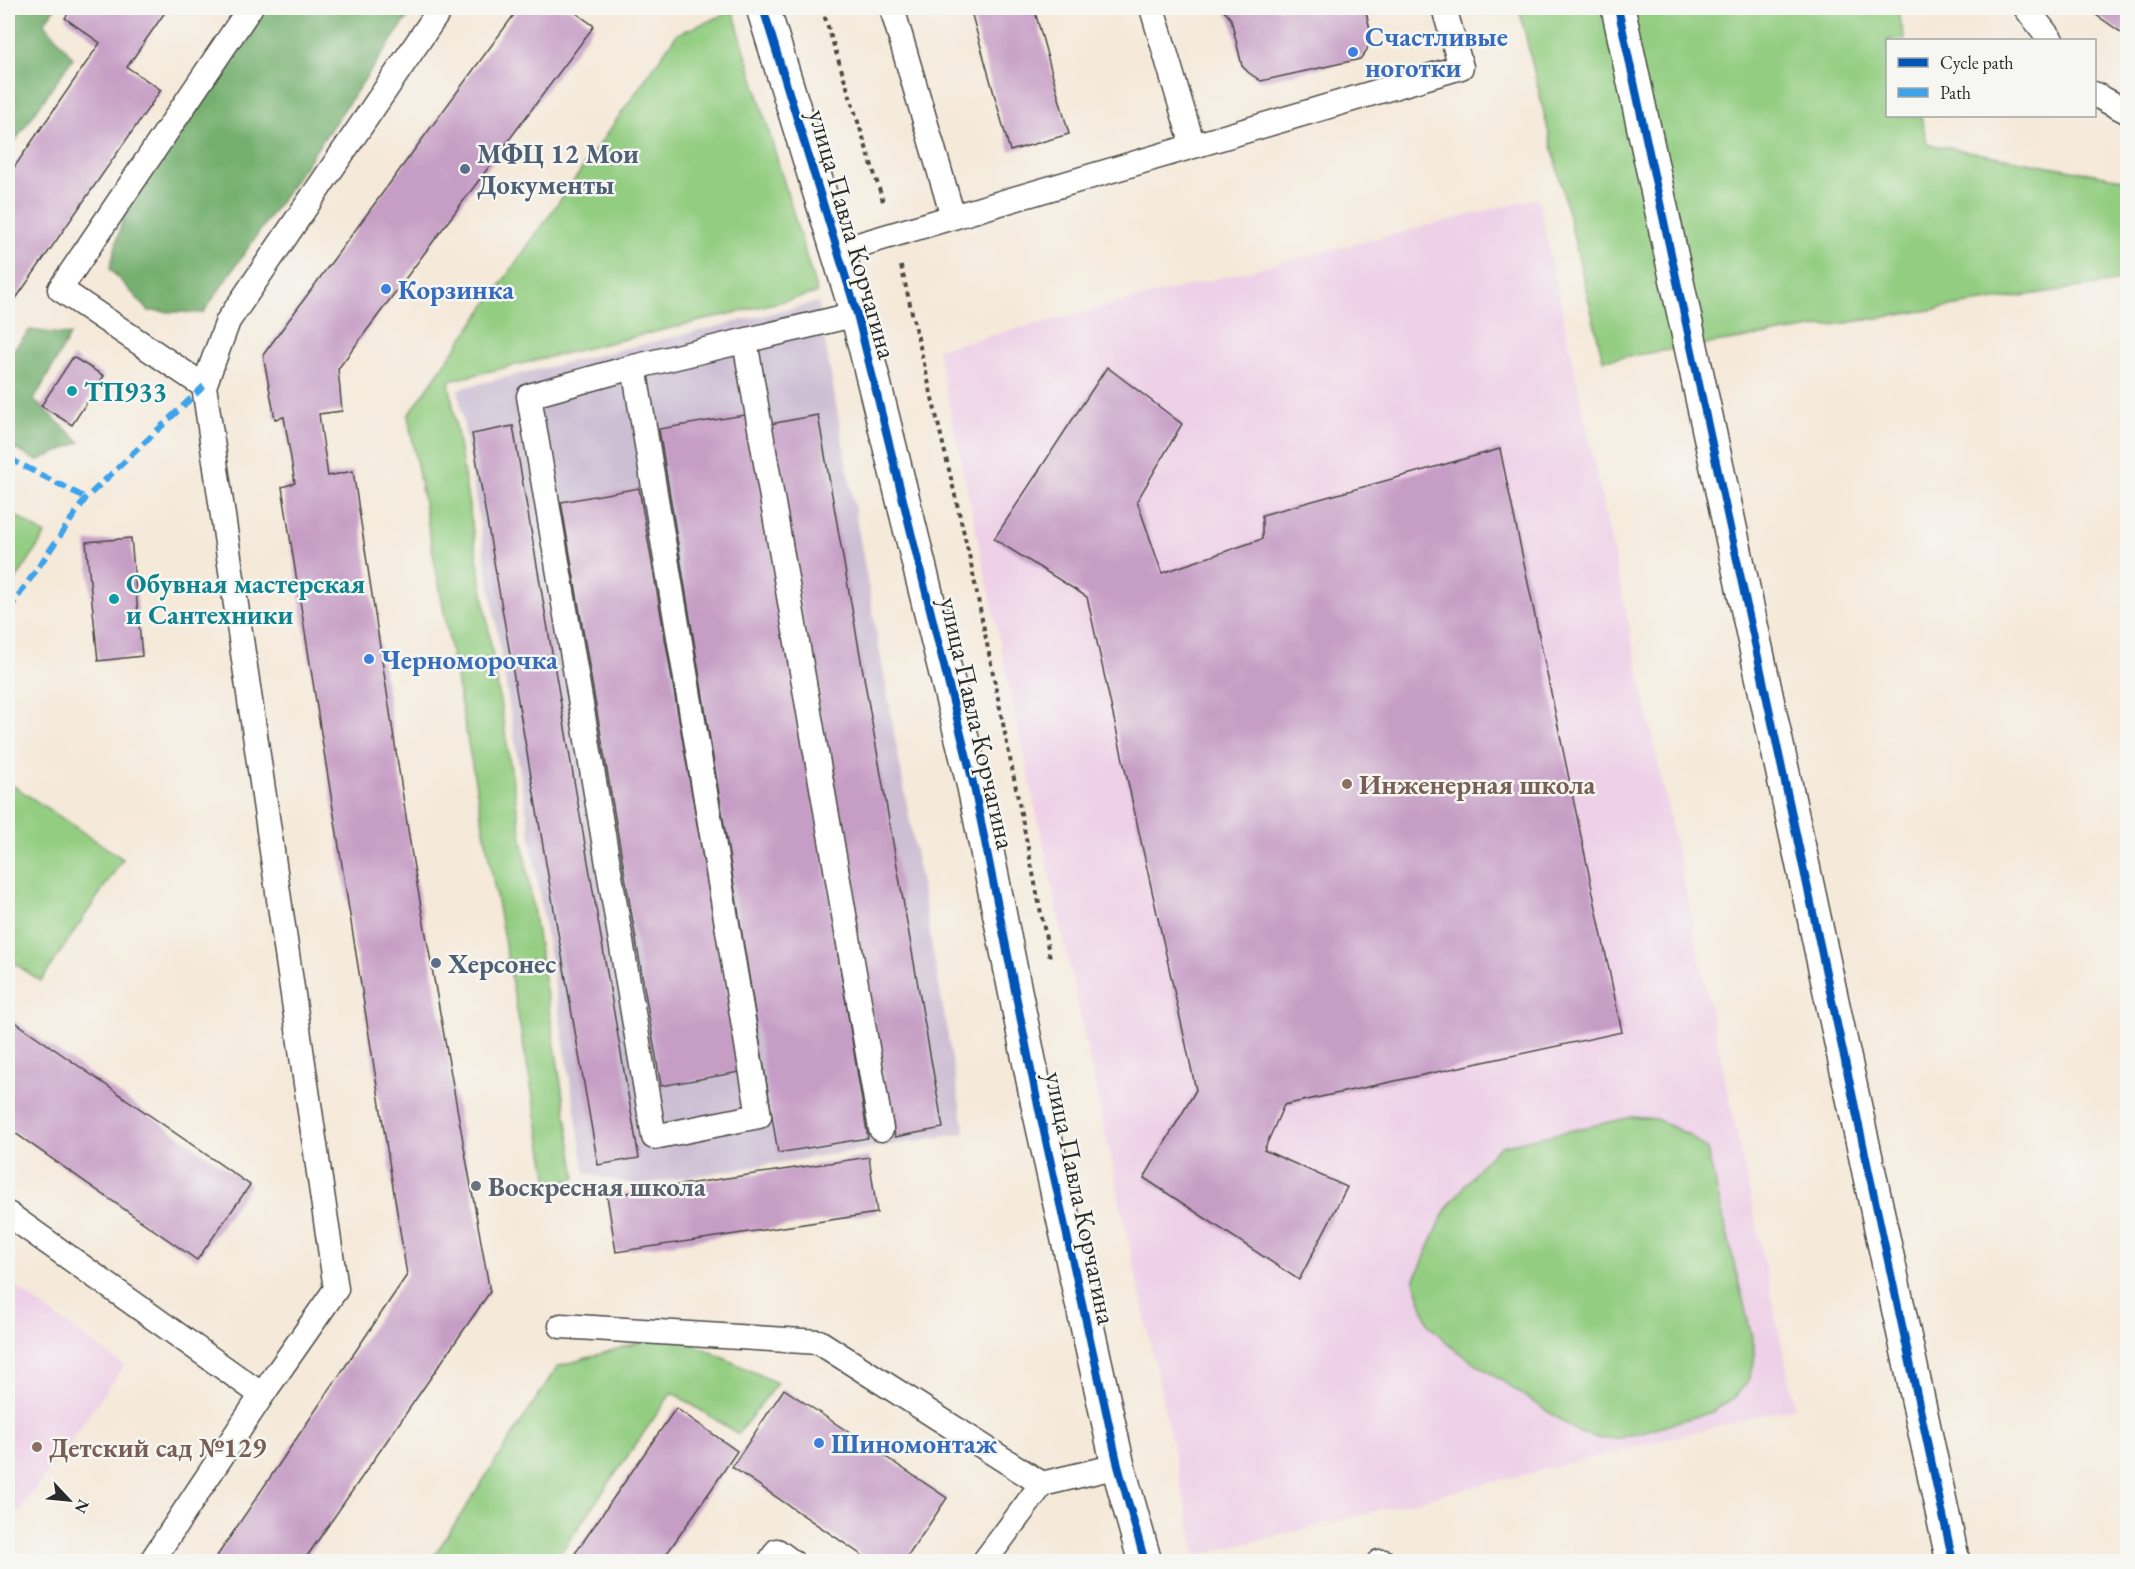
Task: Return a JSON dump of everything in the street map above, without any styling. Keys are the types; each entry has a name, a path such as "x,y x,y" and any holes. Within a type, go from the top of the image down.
{"street":[{"name":"улица Павла Корчагина","path":"763,8 857,314 974,787 1036,1094 1118,1466 1145,1562"},
{"path":"1618,8 1953,1562"}],"lane":[{"path":"204,386 60,289 250,8"},
{"path":"152,1562 262,1395 336,1289 204,386 228,321 441,8"},
{"path":"891,8 953,218"},
{"path":"1152,8 1193,146"},
{"path":"838,251 1461,67 1444,8"},
{"path":"2026,8 2050,39"},
{"path":"2096,95 2127,112"},
{"path":"634,367 759,1116 654,1137 529,396 634,367 857,314"},
{"path":"745,340 881,1130"},
{"path":"8,1214 262,1395"},
{"path":"561,1326 819,1342 1042,1484"},
{"path":"984,1562 1042,1484 1118,1466"},
{"path":"770,1562 777,1551 792,1562"}],"path":[{"path":"822,8 894,235 970,559 1050,958"}],"shaded area":[{"name":"Инженерная школа","path":"1538,198 1795,1407 1196,1556 937,349"},
{"path":"818,302 965,1133 637,1185 585,1173 458,389"},
{"name":"Детский сад №129","path":"8,1281 124,1366 8,1527"}],"green space":[{"path":"8,8 55,8 44,23 73,58 8,151"},
{"path":"266,8 414,8 203,313 149,311 110,269 124,213"},
{"path":"1519,8 1897,8 1905,39 1886,39 1886,117 1921,117 1927,144 2127,180 2127,280 1603,360"},
{"path":"733,11 817,293 449,381 576,1178 549,1185 408,416 677,34"},
{"path":"30,330 70,335 34,400 80,442 37,461 8,445 8,356"},
{"path":"8,510 45,535 8,592"},
{"path":"8,782 123,859 41,981 8,959"},
{"path":"1632,1117 1656,1119 1689,1135 1707,1150 1754,1346 1754,1362 1750,1378 1735,1397 1712,1412 1620,1438 1602,1439 1580,1433 1451,1347 1429,1325 1414,1281 1445,1211 1485,1160 1501,1146"},
{"path":"670,1333 777,1383 738,1434 672,1392 555,1561 430,1562 557,1367"}],"building":[{"path":"72,8 168,8 127,67 161,90 8,310 8,176 100,43 65,18"},
{"path":"519,8 569,8 594,26 338,369 342,411 319,414 328,476 353,471 413,862 490,1292 303,1562 213,1562 407,1275 282,487 295,483 284,417 275,419 263,355"},
{"path":"970,8 1034,8 1069,134 1010,151"},
{"path":"1222,8 1365,8 1371,34 1367,50 1360,59 1261,81 1242,66 1231,19"},
{"path":"2086,8 2128,8 2128,37"},
{"name":"ТП933","path":"73,357 104,376 72,425 41,406"},
{"path":"1107,367 1182,424 1137,501 1162,573 1262,539 1262,515 1500,449 1622,1032 1284,1105 1264,1150 1347,1187 1299,1280 1144,1178 1196,1090 1087,597 994,539"},
{"path":"750,414 868,1138 778,1153 659,429"},
{"path":"818,415 943,1128 895,1137 770,424"},
{"path":"513,426 639,1158 598,1165 472,434"},
{"path":"639,488 740,1072 661,1086 561,502"},
{"name":"Обувная мастерская и Сантехники","path":"131,538 142,656 98,661 86,542"},
{"path":"8,1017 250,1185 197,1260 8,1128"},
{"path":"869,1157 877,1213 616,1252 607,1196"},
{"path":"784,1389 947,1498 904,1562 872,1562 732,1467"},
{"path":"676,1408 737,1451 661,1562 569,1562"}],"marked path":[{"path":"8,611 86,498 204,386"},
{"path":"8,458 86,498"}],"cycle path":[{"path":"763,8 857,314 974,787 1038,1105 1118,1466 1145,1562"},
{"path":"1618,8 1953,1562"}],"place":[{"name":"Счастливые ноготки","path":"1353,52"},
{"name":"МФЦ 12 Мои Документы","path":"465,169"},
{"name":"Корзинка","path":"386,289"},
{"name":"ТП933","path":"72,391"},
{"name":"Обувная мастерская и Сантехники","path":"114,599"},
{"name":"Черноморочка","path":"369,659"},
{"name":"Инженерная школа","path":"1347,784"},
{"name":"Херсонес","path":"436,963"},
{"name":"Воскресная школа","path":"476,1186"},
{"name":"Шиномонтаж","path":"819,1443"},
{"name":"Детский сад №129","path":"37,1447"}]}
